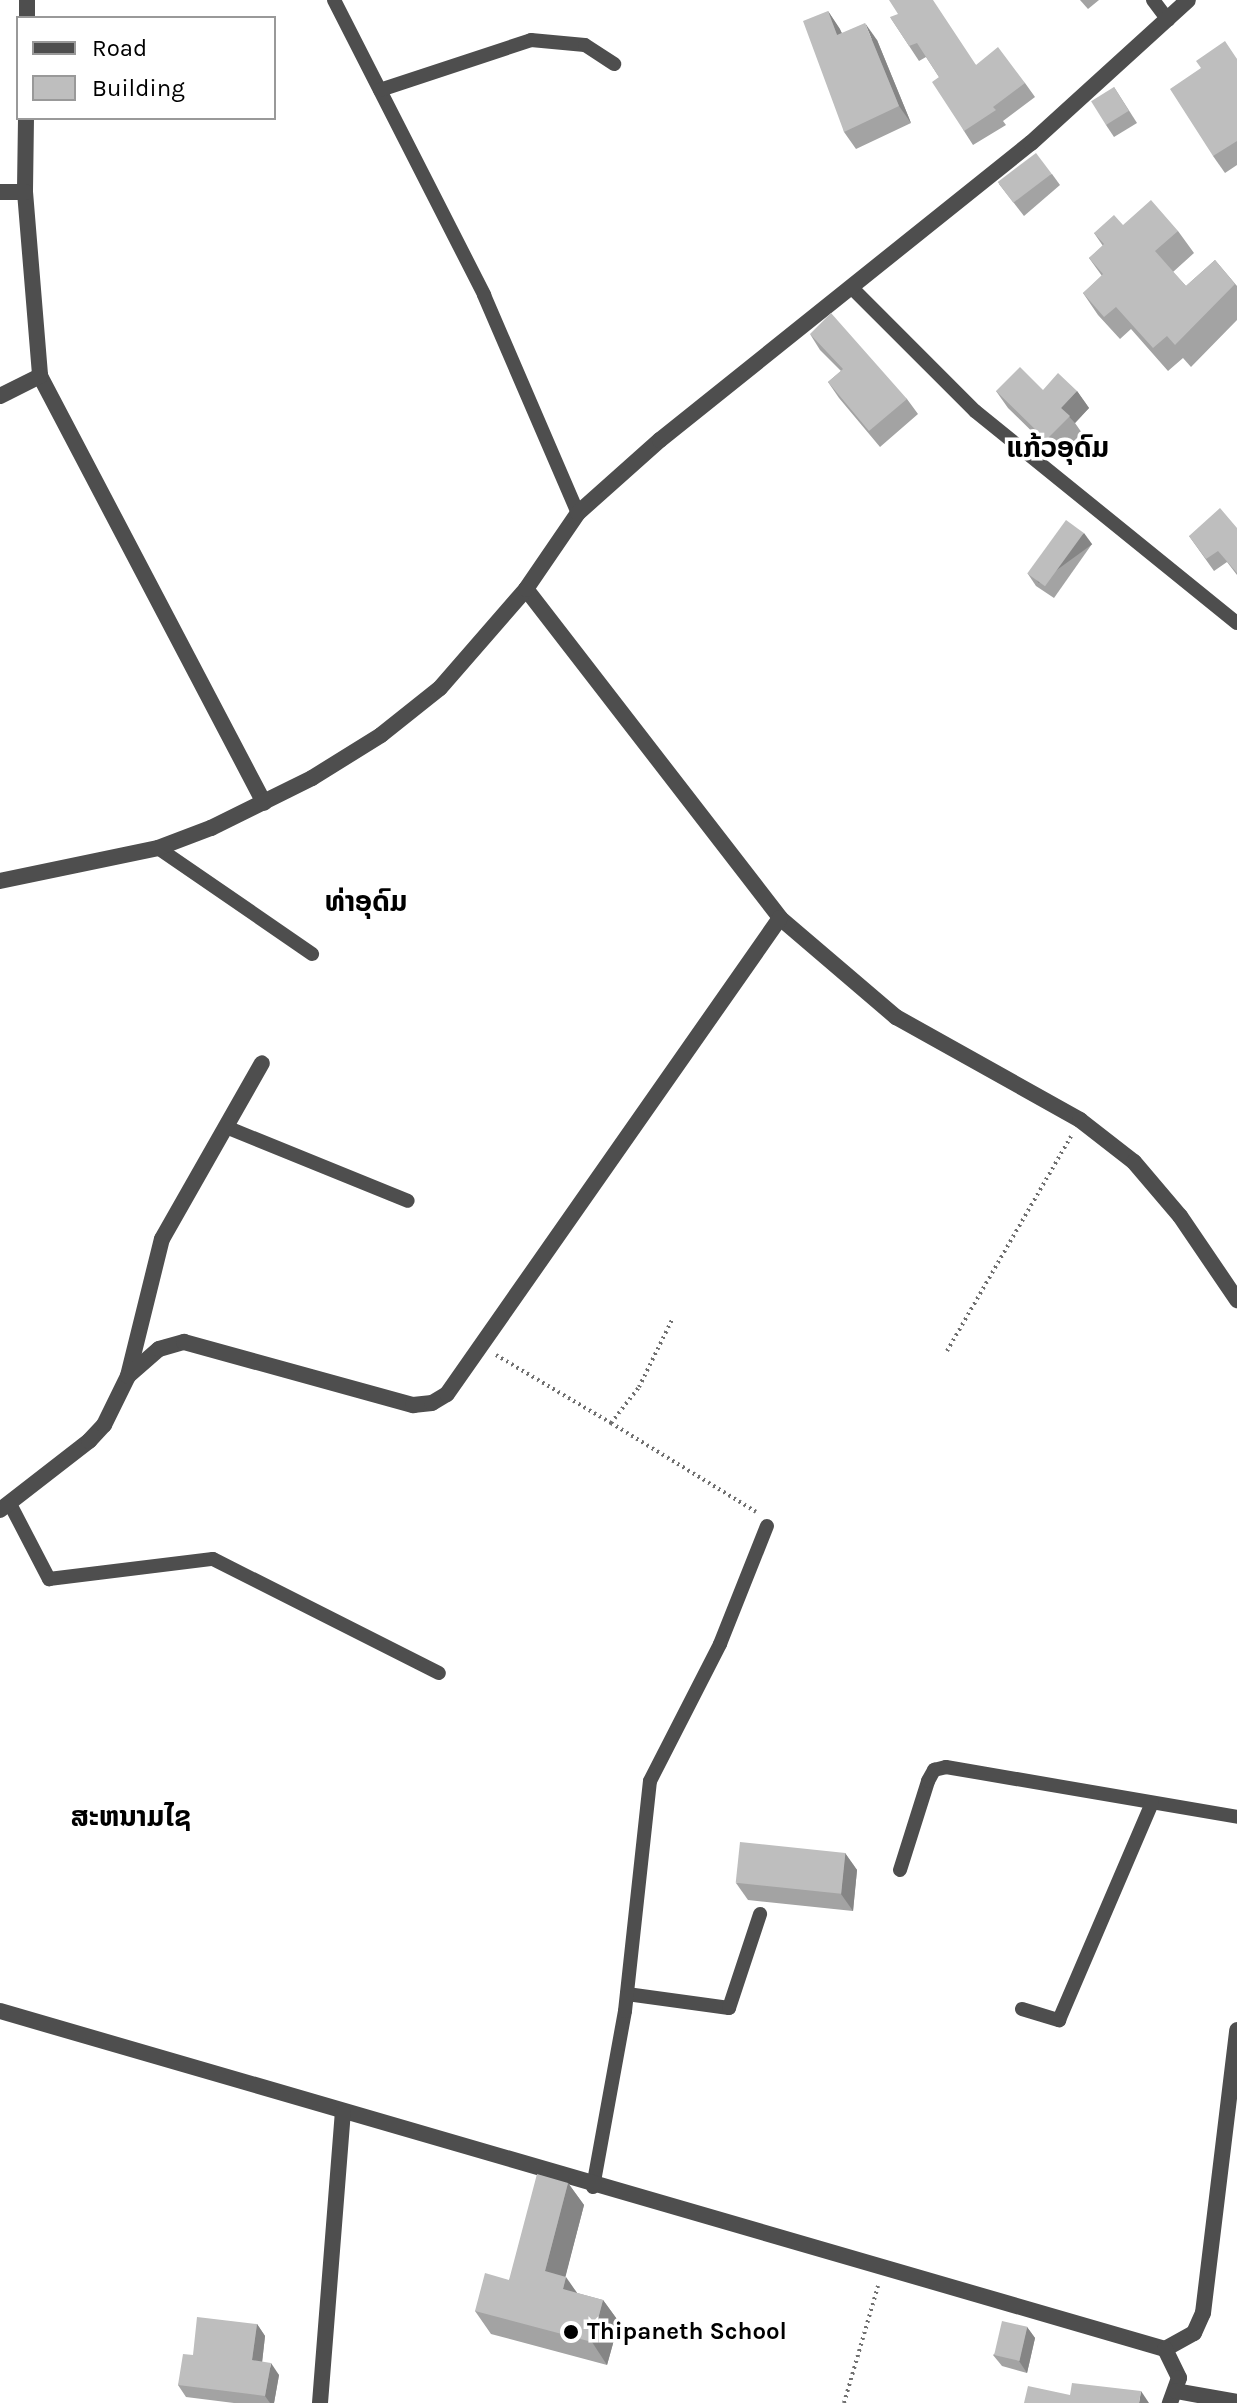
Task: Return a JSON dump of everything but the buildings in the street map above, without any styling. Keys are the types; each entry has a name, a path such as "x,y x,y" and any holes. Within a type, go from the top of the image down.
{"street":[{"path":"0,881 158,848 264,803 381,735 440,688 526,589 578,513 660,440 853,289 1031,143 1188,0"},
{"path":"26,120 25,192 40,376 264,803"},
{"path":"0,192 25,192"},
{"path":"0,396 40,376"},
{"path":"526,589 780,918 896,1017 1080,1120 1158,1187 1237,1300"},
{"path":"128,1376 159,1349 184,1342 413,1405 432,1403 447,1394 780,918"},
{"path":"5,1507 97,1433 128,1376 162,1239 262,1063"},
{"path":"0,2011 593,2187 1165,2349 1194,2333 1203,2313 1237,2030"},
{"path":"320,2403 343,2113"},
{"path":"1165,2349 1179,2378 1173,2397 1237,2402"}],"lane":[{"path":"334,0 484,295 578,513"},
{"path":"1153,0 1168,20"},
{"path":"380,90 531,40 585,45 614,64"},
{"path":"853,289 975,411 1237,623"},
{"path":"158,848 312,954"},
{"path":"226,1127 408,1201"},
{"path":"5,1507 49,1579 213,1559 439,1673"},
{"path":"593,2187 627,1994 650,1781 720,1644 767,1526"},
{"path":"900,1870 934,1770 946,1767 1237,1817"},
{"path":"1022,2009 1059,2020 1152,1803"},
{"path":"627,1994 719,2011 729,2008 760,1914"}],"path":[{"path":"947,1351 1080,1120"},
{"path":"611,1423 639,1387 673,1318"},
{"path":"480,1346 764,1518 767,1526"},
{"path":"844,2403 883,2268"}],"place":[{"name":"Thipaneth School","path":"571,2332"}],"district":[{"name":"ແກ້ວອຸດົມ","path":"1058,448"},
{"name":"ທ່າອຸດົມ","path":"366,902"},
{"name":"ສະຫນາມໄຊ","path":"131,1817"}]}
